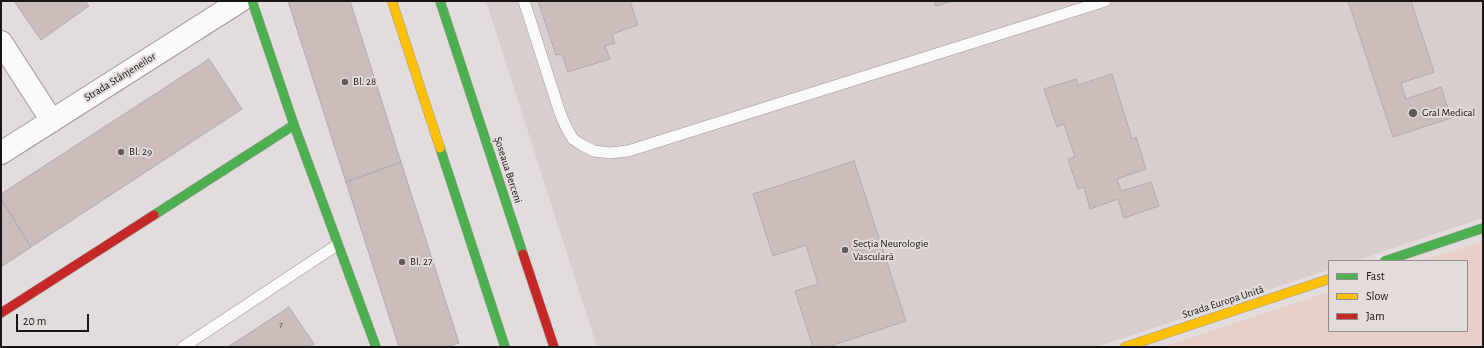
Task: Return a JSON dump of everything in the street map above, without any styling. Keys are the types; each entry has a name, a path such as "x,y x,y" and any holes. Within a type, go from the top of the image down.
{"street":[{"name":"Strada Stânjeneilor","path":"1,153 240,1"},
{"path":"252,1 372,345"},
{"path":"392,1 505,347"},
{"name":"Șoseaua Berceni","path":"440,1 554,347"},
{"path":"1,42 52,121"},
{"path":"1,314 294,125"},
{"path":"1387,260 1483,228"},
{"name":"Strada Europa Unită","path":"1125,347 1328,279"}],"lane":[{"path":"524,1 560,113 567,129 573,139 582,145 594,151 610,153 634,149 1105,1"},
{"path":"183,347 337,245"}],"shaded area":[{"path":"486,1 1483,1 1483,218 1358,260 1328,260 1328,270 1096,347 597,347"},
{"path":"1483,241 1483,347 1163,347 1328,292 1328,332 1468,332 1468,260 1425,260"}],"building":[{"path":"14,1 85,1 89,6 41,40"},
{"name":"Bl. 28","path":"288,1 350,1 401,162 346,182"},
{"path":"538,1 630,1 638,25 612,34 615,43 605,46 610,59 568,72 562,54 556,55"},
{"path":"934,1 952,1 936,6"},
{"path":"1348,1 1411,1 1434,72 1401,83 1406,99 1441,87 1451,118 1393,137"},
{"name":"Bl. 29","path":"209,59 242,109 31,247 1,199 1,194"},
{"path":"1112,74 1132,139 1136,137 1146,169 1117,179 1121,191 1151,182 1159,206 1124,218 1118,199 1090,209 1084,187 1078,189 1068,159 1075,157 1064,124 1057,127 1044,89 1076,79 1078,85"},
{"name":"Secția Neurologie Vasculară","path":"854,161 906,321 828,347 813,347 795,291 818,284 806,245 773,256 753,194"},
{"name":"Bl. 27","path":"401,162 459,343 446,347 399,347 346,182"},
{"path":"1,199 31,247 1,267"},
{"path":"289,307 314,344 309,347 228,347"}],"traffic: fast":[{"path":"252,1 294,125 376,347"},
{"path":"440,1 523,254"},
{"path":"154,215 294,125"},
{"path":"440,148 505,347"},
{"path":"1388,260 1483,228"}],"traffic: slow":[{"path":"392,1 440,148"},
{"path":"1125,347 1328,279"}],"traffic: jam":[{"path":"1,313 154,215"},
{"path":"523,254 554,347"}],"place":[{"name":"Bl. 28","path":"345,82"},
{"name":"Gral Medical","path":"1413,113"},
{"name":"Bl. 29","path":"121,152"},
{"name":"Secția Neurologie Vasculară","path":"845,250"},
{"name":"Bl. 27","path":"402,262"}]}
